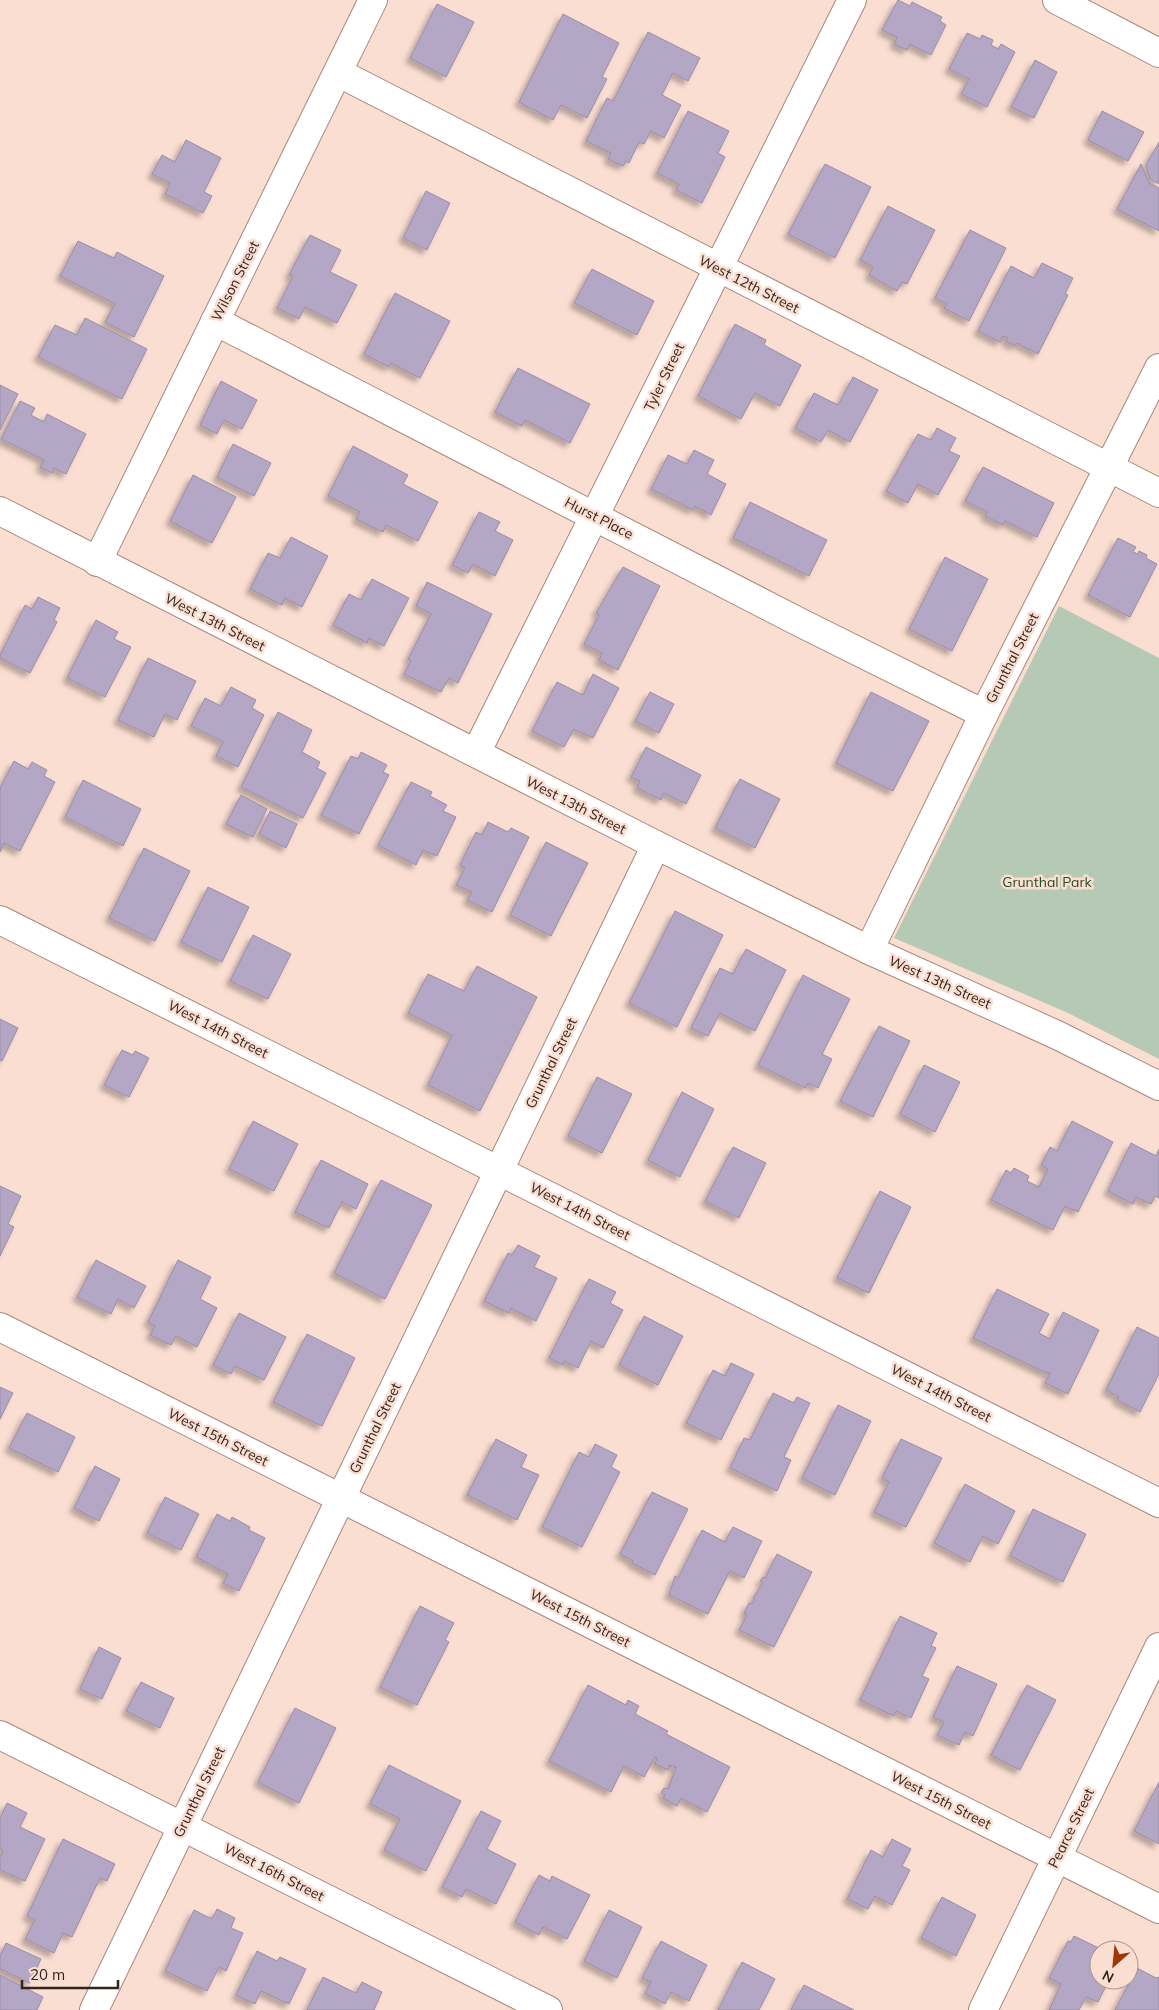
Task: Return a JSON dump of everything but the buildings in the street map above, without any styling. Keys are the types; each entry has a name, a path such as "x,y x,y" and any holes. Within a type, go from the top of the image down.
{"street":[{"name":"Wilson Street","path":"97,562 339,73 373,0"},
{"name":"Tyler Street","path":"476,753 852,0"},
{"path":"1057,0 1159,53"},
{"name":"West 12th Street","path":"339,73 1159,493"},
{"name":"Hurst Place","path":"215,321 984,714"},
{"name":"Grunthal Street","path":"869,950 984,714 1159,368"},
{"name":"West 13th Street","path":"0,511 656,846 869,950 1057,1035 1159,1086"},
{"name":"Grunthal Street","path":"94,2010 656,846"},
{"name":"West 14th Street","path":"0,920 1159,1503"},
{"name":"West 15th Street","path":"0,1328 1159,1909"},
{"name":"Pearce Street","path":"982,2010 1159,1647"},
{"name":"West 16th Street","path":"0,1735 548,2010"}],"green space":[{"name":"Grunthal Park","path":"1059,606 1159,658 1159,1059 1068,1013 894,938"}]}
